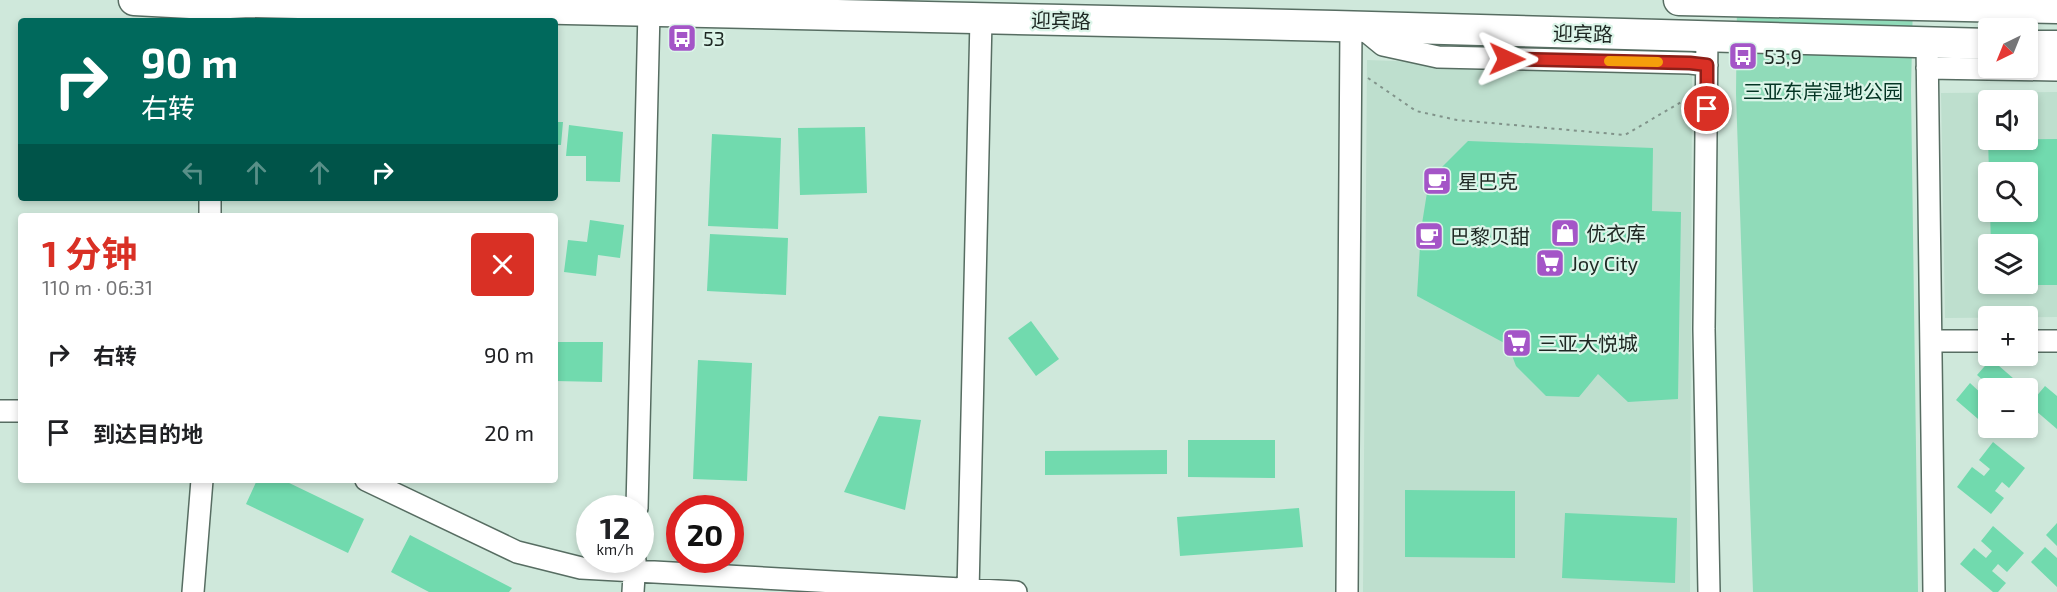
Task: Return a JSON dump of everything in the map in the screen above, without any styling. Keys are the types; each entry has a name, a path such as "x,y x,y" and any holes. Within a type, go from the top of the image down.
{"highway":[{"name":"迎宾路","path":"134,0 209,12 250,3 382,3 1707,36 1927,55 1978,46"},
{"path":"1680,0 1971,3 2057,8"},
{"path":"2038,46 2057,46"}],"street":[{"path":"637,495 649,11"},
{"path":"968,590 981,19"},
{"path":"1347,592 1350,66 1356,27 1383,45 1438,57 1707,65"},
{"path":"1707,36 1704,329 1709,592"},
{"path":"1934,592 1927,55 2057,70"},
{"path":"1932,341 1978,341"},
{"path":"2038,341 2057,341"},
{"path":"0,411 18,411"},
{"path":"193,592 202,483"},
{"path":"372,483 517,552 576,567"},
{"path":"654,566 1016,592"},
{"path":"633,592 634,573"}],"path":[{"path":"1350,66 1416,111 1457,120 1625,135 1707,87"}],"shaded area":[{"path":"1367,60 1692,72 1690,592 1363,592"},
{"path":"2038,92 2057,92 2057,317 2038,317 2038,306 1978,306 1978,318 1945,318 1941,93 1978,93 1978,150 2038,150"}],"green space":[{"name":"三亚东岸湿地公园","path":"1737,0 1913,0 1911,90 1918,592 1753,592 1736,94"}],"building":[{"path":"558,122 563,122 561,145 558,145"},
{"path":"569,125 623,132 620,182 586,181 586,156 566,156"},
{"path":"865,127 867,193 800,195 798,128"},
{"path":"712,134 781,138 778,229 708,226"},
{"path":"2038,139 2057,139 2057,285 2038,285 2038,234 1991,234 1990,222 2038,222 2038,162 1989,162 1988,150 2038,150"},
{"name":"Joy City","path":"1468,141 1653,148 1652,211 1681,212 1678,399 1628,402 1598,374 1579,397 1546,396 1516,366 1508,345 1417,296 1421,230 1429,180"},
{"path":"590,220 624,225 620,258 598,255 596,276 564,272 568,240 587,242"},
{"path":"710,234 788,238 786,295 707,291"},
{"path":"1031,321 1059,359 1036,376 1008,338"},
{"path":"558,342 603,342 602,382 558,381"},
{"path":"698,360 752,363 747,481 693,479"},
{"path":"1985,366 1999,366 2013,378 1980,378 1977,375"},
{"path":"1970,383 1978,390 1978,419 1956,400"},
{"path":"2045,386 2057,396 2057,429 2038,413 2038,394"},
{"path":"879,416 921,420 905,510 844,492"},
{"path":"1188,440 1275,440 1275,478 1188,477"},
{"path":"1993,442 2025,468 2009,488 2002,482 1995,491 2004,498 1991,514 1957,487 1972,467 1984,476 1990,469 1979,460"},
{"path":"1167,450 1167,474 1045,475 1045,451"},
{"path":"256,483 289,483 364,519 348,553 246,504"},
{"path":"1405,490 1515,491 1515,558 1405,557"},
{"path":"1299,508 1303,547 1180,556 1177,517"},
{"path":"1565,513 1677,518 1675,583 1562,578"},
{"path":"2057,523 2057,546 2046,535"},
{"path":"1993,526 2024,553 2007,572 1998,564 1992,571 2006,583 1998,592 1993,592 1960,564 1974,548 1986,558 1992,551 1981,541"},
{"path":"410,535 512,588 509,592 429,592 391,572"},
{"path":"2045,547 2057,558 2057,587 2031,562"}],"slow traffic":[{"path":"1609,61 1658,62"}],"place":[{"name":"53","path":"682,38"},
{"name":"53,9","path":"1743,56"},
{"name":"星巴克","path":"1437,181"},
{"name":"优衣库","path":"1565,233"},
{"name":"巴黎贝甜","path":"1429,236"},
{"name":"Joy City","path":"1550,263"},
{"name":"三亚大悦城","path":"1517,343"}],"route":[{"path":"1507,59 1707,65 1707,109"}]}
